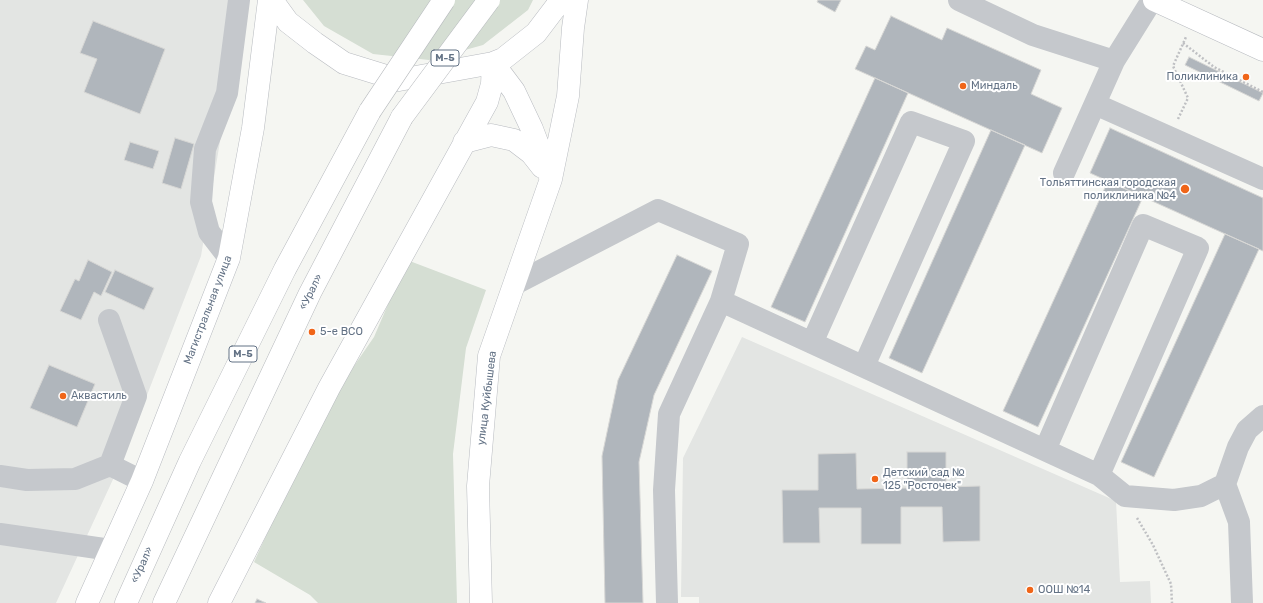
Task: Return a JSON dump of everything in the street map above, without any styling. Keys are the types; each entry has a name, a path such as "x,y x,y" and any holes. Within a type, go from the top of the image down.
{"main road":[{"name":"Магистральная улица","path":"87,603 142,481 229,258 253,128 269,0"},
{"path":"272,0 288,22 344,63 399,80 493,63 502,59 536,34 561,0"},
{"name":"«Урал»","path":"126,603 190,460 285,269 370,111 444,0"},
{"name":"«Урал»","path":"164,603 310,293 402,117 489,0"},
{"name":"улица Куйбышева","path":"481,603 478,486 489,356 551,179 568,96 573,28 577,0"},
{"path":"1153,0 1263,50"},
{"path":"219,603 329,388 487,102 492,84 493,63"},
{"path":"493,63 514,91 532,129 551,179"},
{"path":"464,142 490,135 514,140 531,153 551,179"}],"lane":[{"path":"229,258 209,232 201,202 205,149 227,93 239,0"},
{"path":"959,0 1033,35 1114,61"},
{"path":"1064,173 1114,61 1153,0"},
{"path":"1095,104 1263,179"},
{"path":"812,343 911,122 964,141 864,366"},
{"path":"515,284 658,210 738,244 722,301 669,414 664,490 667,603"},
{"path":"1045,450 1143,225 1198,248 1099,475"},
{"path":"722,301 1099,475 1125,496 1174,500 1200,496 1225,484"},
{"path":"0,476 27,480 75,479 110,465 136,396 109,320"},
{"path":"1242,603 1239,522 1225,484 1238,447 1246,430 1263,416"},
{"path":"110,465 142,481"},
{"path":"0,534 111,550"}],"path":[{"path":"1169,137 1188,98 1173,66 1194,19"},
{"path":"1183,43 1214,67 1263,92"},
{"path":"1125,496 1153,544 1171,584 1172,603"}],"shaded area":[{"path":"0,0 236,0 240,21 201,256 121,462 56,603 0,603"},
{"path":"303,0 533,0 528,10 483,45 429,60 373,54 324,26"},
{"path":"407,260 486,290 466,348 453,454 457,603 318,603 310,595 254,562 312,436 336,392 374,337"},
{"name":"Детский сад № 125 \"Росточек\"","path":"742,337 1116,501 1120,582 1150,581 1151,603 699,603 699,597 681,597 683,458"}],"building":[{"path":"818,0 841,0 835,12 817,2"},
{"name":"Миндаль","path":"891,16 942,40 947,28 1041,70 1031,94 1062,108 1042,153 855,69 866,46 875,50"},
{"path":"93,21 165,49 140,114 84,92 97,59 80,53"},
{"path":"1189,57 1263,93 1259,101 1185,65"},
{"path":"875,78 908,93 805,322 771,307"},
{"name":"Тольяттинская городская поликлиника №4","path":"1110,128 1263,198 1263,251 1090,173"},
{"path":"991,130 1025,145 922,373 889,358"},
{"path":"175,138 194,144 181,189 162,183"},
{"path":"130,142 159,151 153,169 124,160"},
{"path":"1108,181 1143,197 1038,427 1003,411"},
{"path":"1225,234 1259,249 1154,477 1121,462"},
{"path":"677,255 712,271 654,395 639,462 643,603 605,603 602,456 618,380"},
{"path":"88,260 112,272 101,296 94,292 81,320 60,311 75,279 79,281"},
{"path":"115,270 154,288 144,310 105,292"},
{"name":"Аквастиль","path":"49,365 95,384 77,427 30,408"},
{"path":"907,452 946,452 946,487 980,486 980,541 943,542 942,507 901,507 901,544 861,544 861,508 819,508 820,543 783,543 782,490 818,490 818,454 856,453 857,489 907,488"},
{"path":"257,599 266,603 255,603"}],"place":[{"name":"Поликлиника","path":"1246,77"},
{"name":"Миндаль","path":"963,86"},
{"name":"Тольяттинская городская поликлиника №4","path":"1185,189"},
{"name":"5-е ВСО","path":"312,332"},
{"name":"Аквастиль","path":"63,396"},
{"name":"Детский сад № 125 \"Росточек\"","path":"875,479"},
{"name":"ООШ №14","path":"1030,590"}]}
